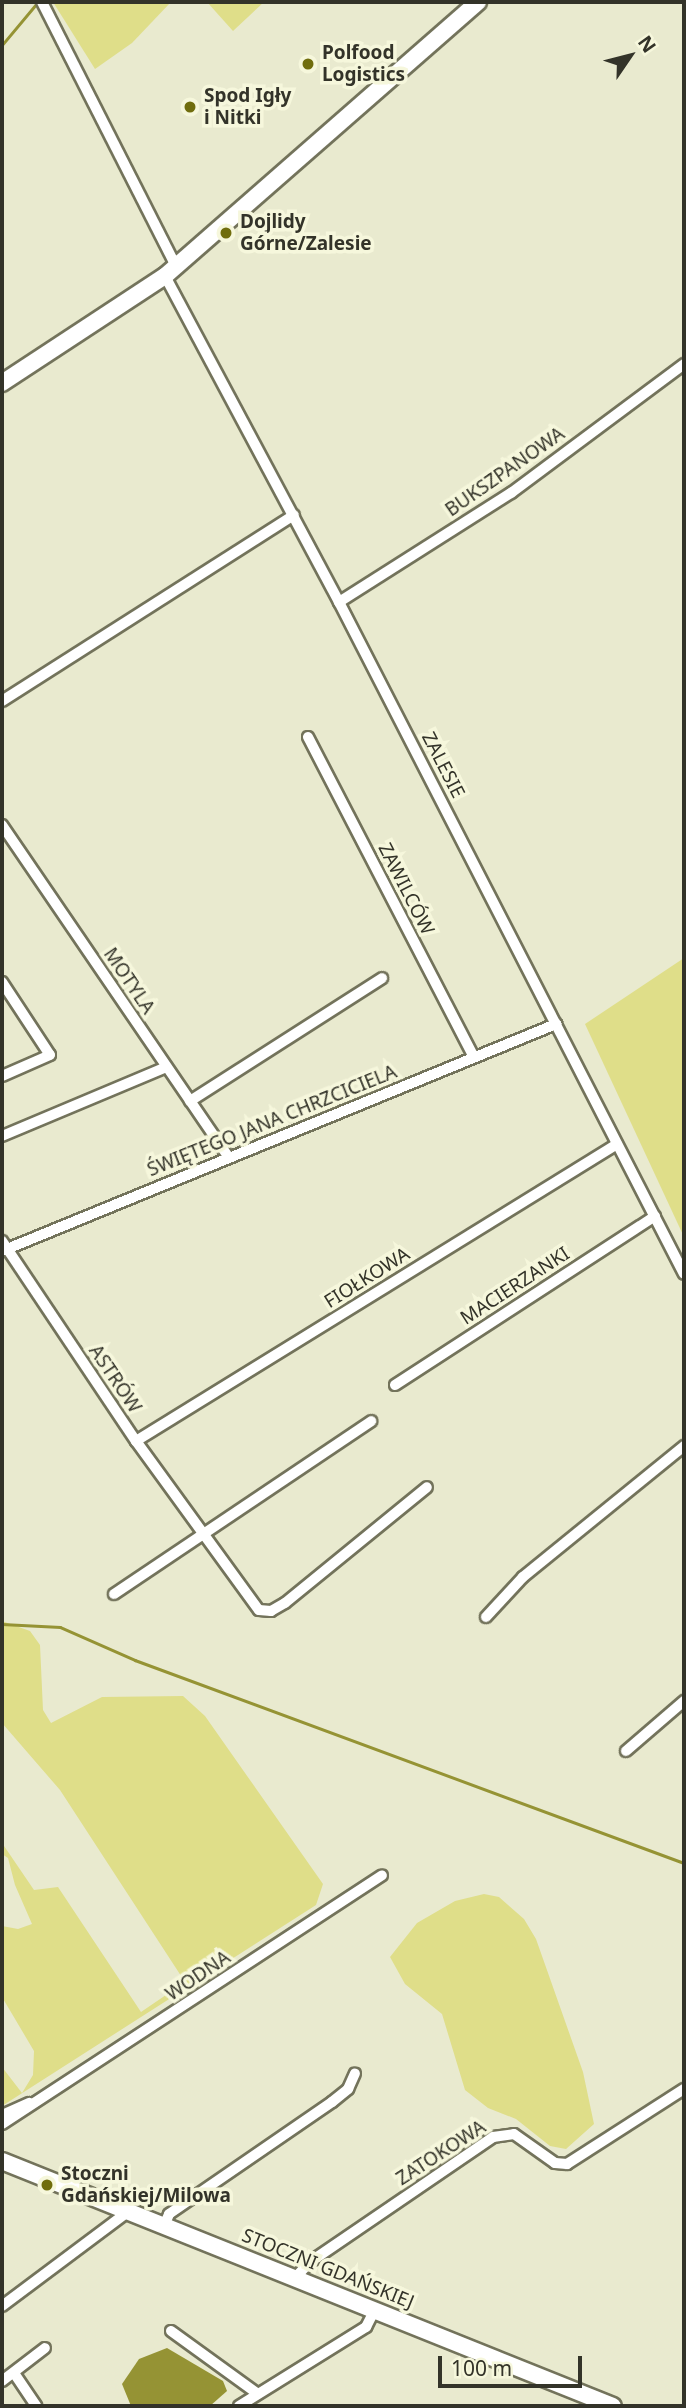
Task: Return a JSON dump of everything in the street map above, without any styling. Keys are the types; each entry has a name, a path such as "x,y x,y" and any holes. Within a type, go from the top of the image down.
{"street":[{"name":"ZALESIE","path":"42,2 170,271 684,1274"},
{"path":"2,383 170,271 478,2"},
{"name":"BUKSZPANOWA","path":"340,602 510,493 684,364"},
{"path":"2,701 294,515"},
{"name":"ZAWILCÓW","path":"308,737 474,1057"},
{"name":"MOTYLA","path":"2,825 228,1156"},
{"path":"190,1101 382,978"},
{"path":"2,982 50,1055 2,1076"},
{"name":"ŚWIĘTEGO JANA CHRZCICIELA","path":"3,1247 556,1024"},
{"path":"2,1136 166,1067"},
{"name":"FIOŁKOWA","path":"136,1441 617,1144"},
{"name":"MACIERZANKI","path":"395,1385 655,1216"},
{"name":"ASTRÓW","path":"3,1247 136,1441 259,1610 271,1611 285,1603 427,1488"},
{"path":"114,1594 371,1421"},
{"path":"486,1617 523,1577 684,1446"},
{"path":"626,1751 684,1701"},
{"name":"WODNA","path":"2,2124 382,1875"},
{"path":"164,2226 169,2214 348,2090 355,2073"},
{"name":"ZATOKOWA","path":"295,2278 310,2262 493,2137 514,2134 555,2163 567,2164 684,2089"},
{"name":"WODNA","path":"2,2115 32,2102"},
{"name":"STOCZNI GDAŃSKIEJ","path":"2,2151 28,2170"},
{"name":"STOCZNI GDAŃSKIEJ","path":"2,2161 613,2406"},
{"path":"2,2305 129,2211"},
{"path":"239,2406 366,2328 374,2311"},
{"path":"171,2331 258,2394"},
{"path":"2,2381 46,2348"},
{"path":"14,2373 36,2406"}],"shaded area":[{"path":"53,2 171,2 132,43 95,69"},
{"path":"207,2 264,2 233,31"},
{"path":"684,958 684,1237 585,1024"},
{"path":"2,1621 30,1631 40,1645 43,1710 51,1723 102,1697 183,1696 205,1716 323,1884 316,1905 2,2106 2,2067 22,2093 33,2075 34,2051 2,1997 2,1926 18,1929 32,1924 15,1885 8,1858 2,1854 2,1843 34,1890 58,1887 141,2012 185,1982 60,1790 2,1723"},
{"path":"484,1894 499,1897 524,1919 536,1939 583,2072 594,2124 566,2149 550,2146 516,2119 488,2108 465,2090 442,2014 405,1984 390,1957 417,1923 455,1901"},
{"path":"167,2348 223,2381 227,2391 210,2406 131,2406 122,2384 139,2359"}],"waterway":[{"path":"2,45 38,2"},
{"path":"2,1624 60,1627 135,1660 684,1863"}],"place":[{"name":"Polfood Logistics","path":"308,64"},
{"name":"Spod Igły i Nitki","path":"190,107"},
{"name":"Dojlidy Górne/Zalesie","path":"226,233"},
{"name":"Stoczni Gdańskiej/Milowa","path":"47,2185"}]}
